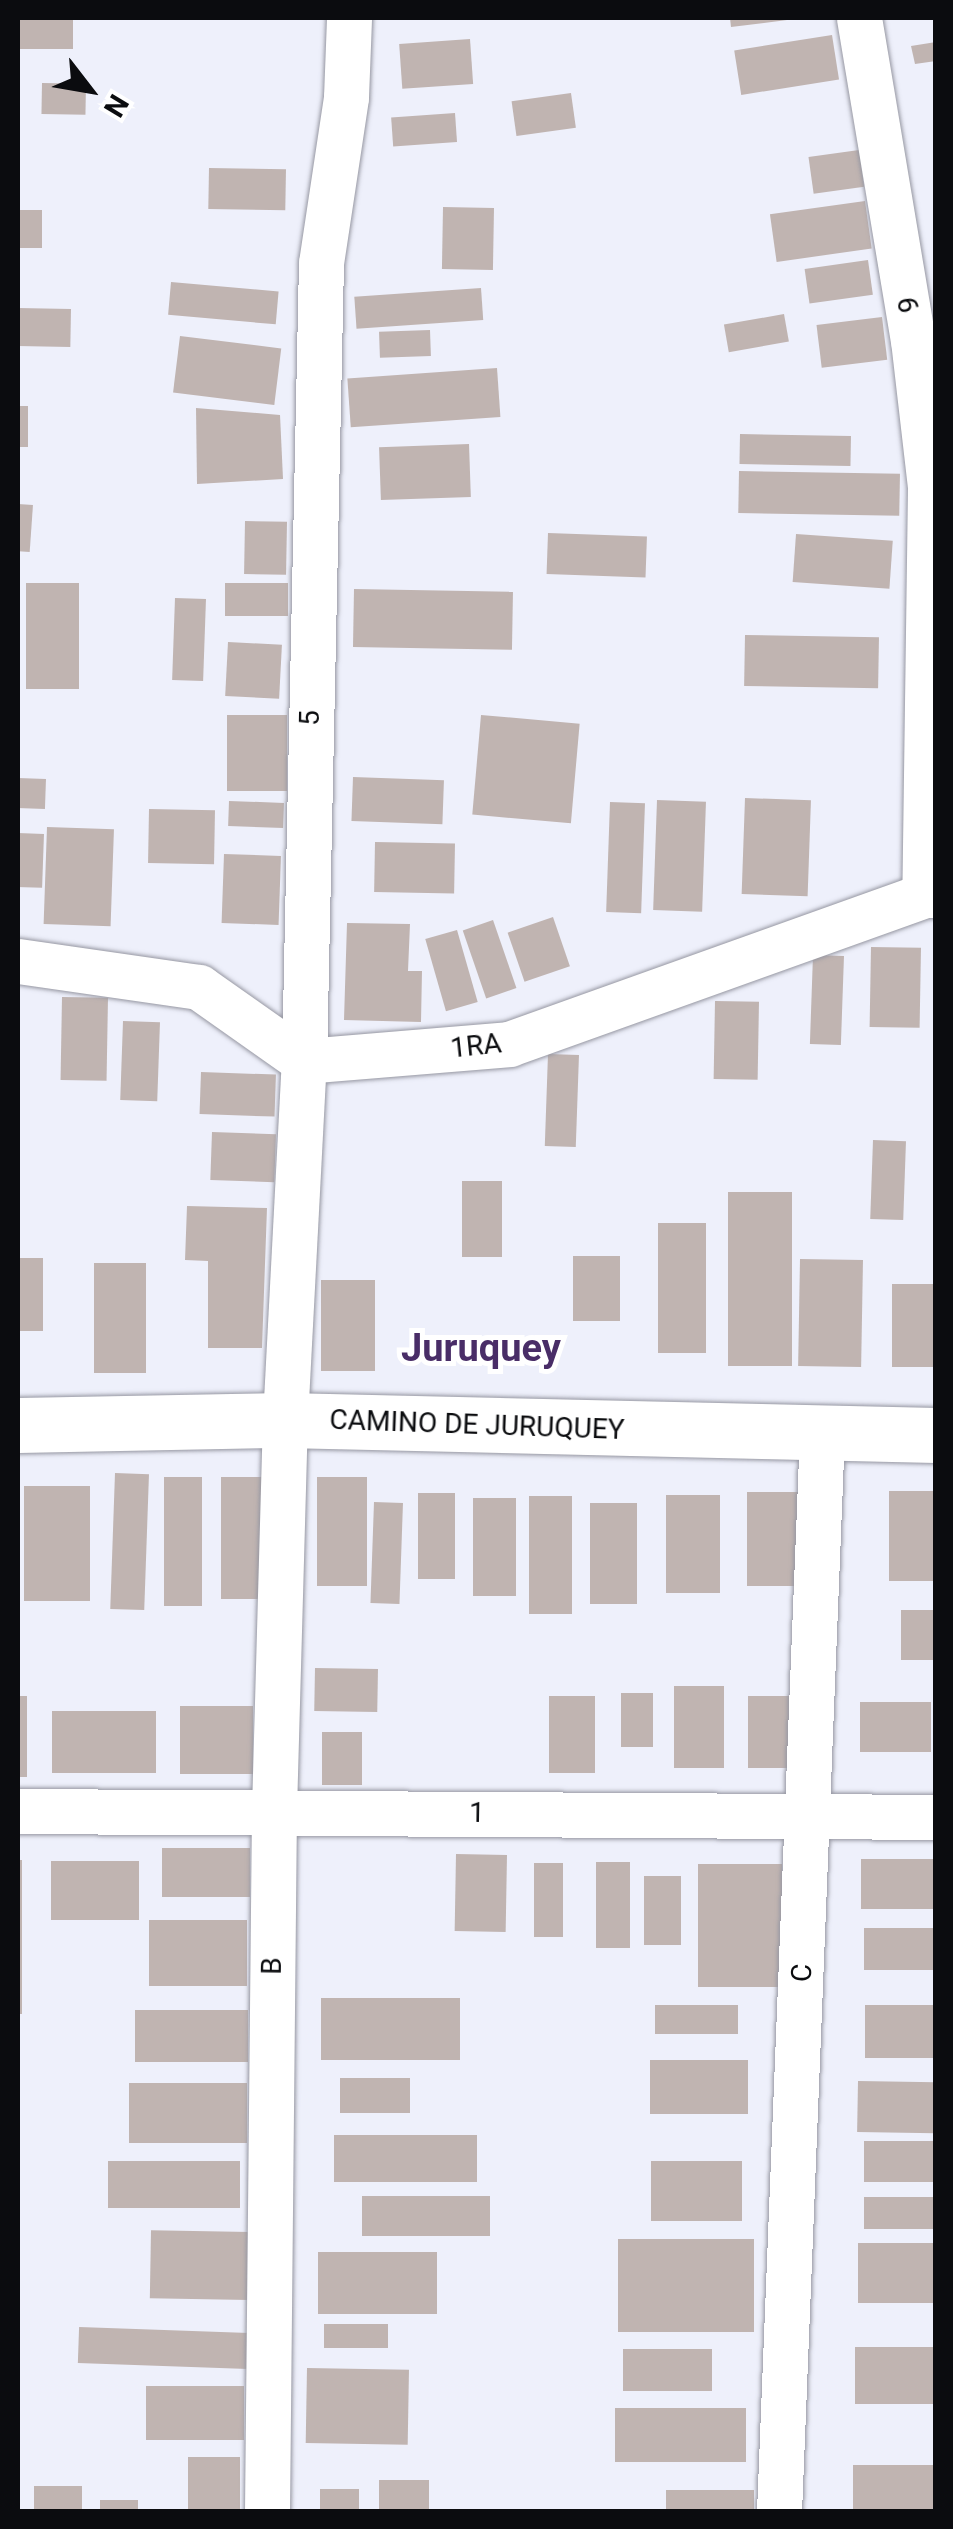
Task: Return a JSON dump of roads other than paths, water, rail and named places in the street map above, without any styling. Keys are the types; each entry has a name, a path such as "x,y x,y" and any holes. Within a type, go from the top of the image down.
{"street":[{"name":"5","path":"285,1420 304,1061 321,263 346,96 349,18"},
{"name":"6","path":"858,18 913,340 930,488 930,895"},
{"name":"1RA","path":"304,1061 509,1044 930,895"},
{"path":"18,961 199,988 304,1061"},
{"name":"CAMINO DE JURUQUEY","path":"18,1425 285,1420 936,1435"},
{"name":"B","path":"267,2512 274,1810 285,1420"},
{"name":"C","path":"779,2512 822,1434"},
{"name":"1","path":"18,1812 274,1810 936,1817"}],"district":[{"name":"Juruquey","path":"481,1349"}]}
